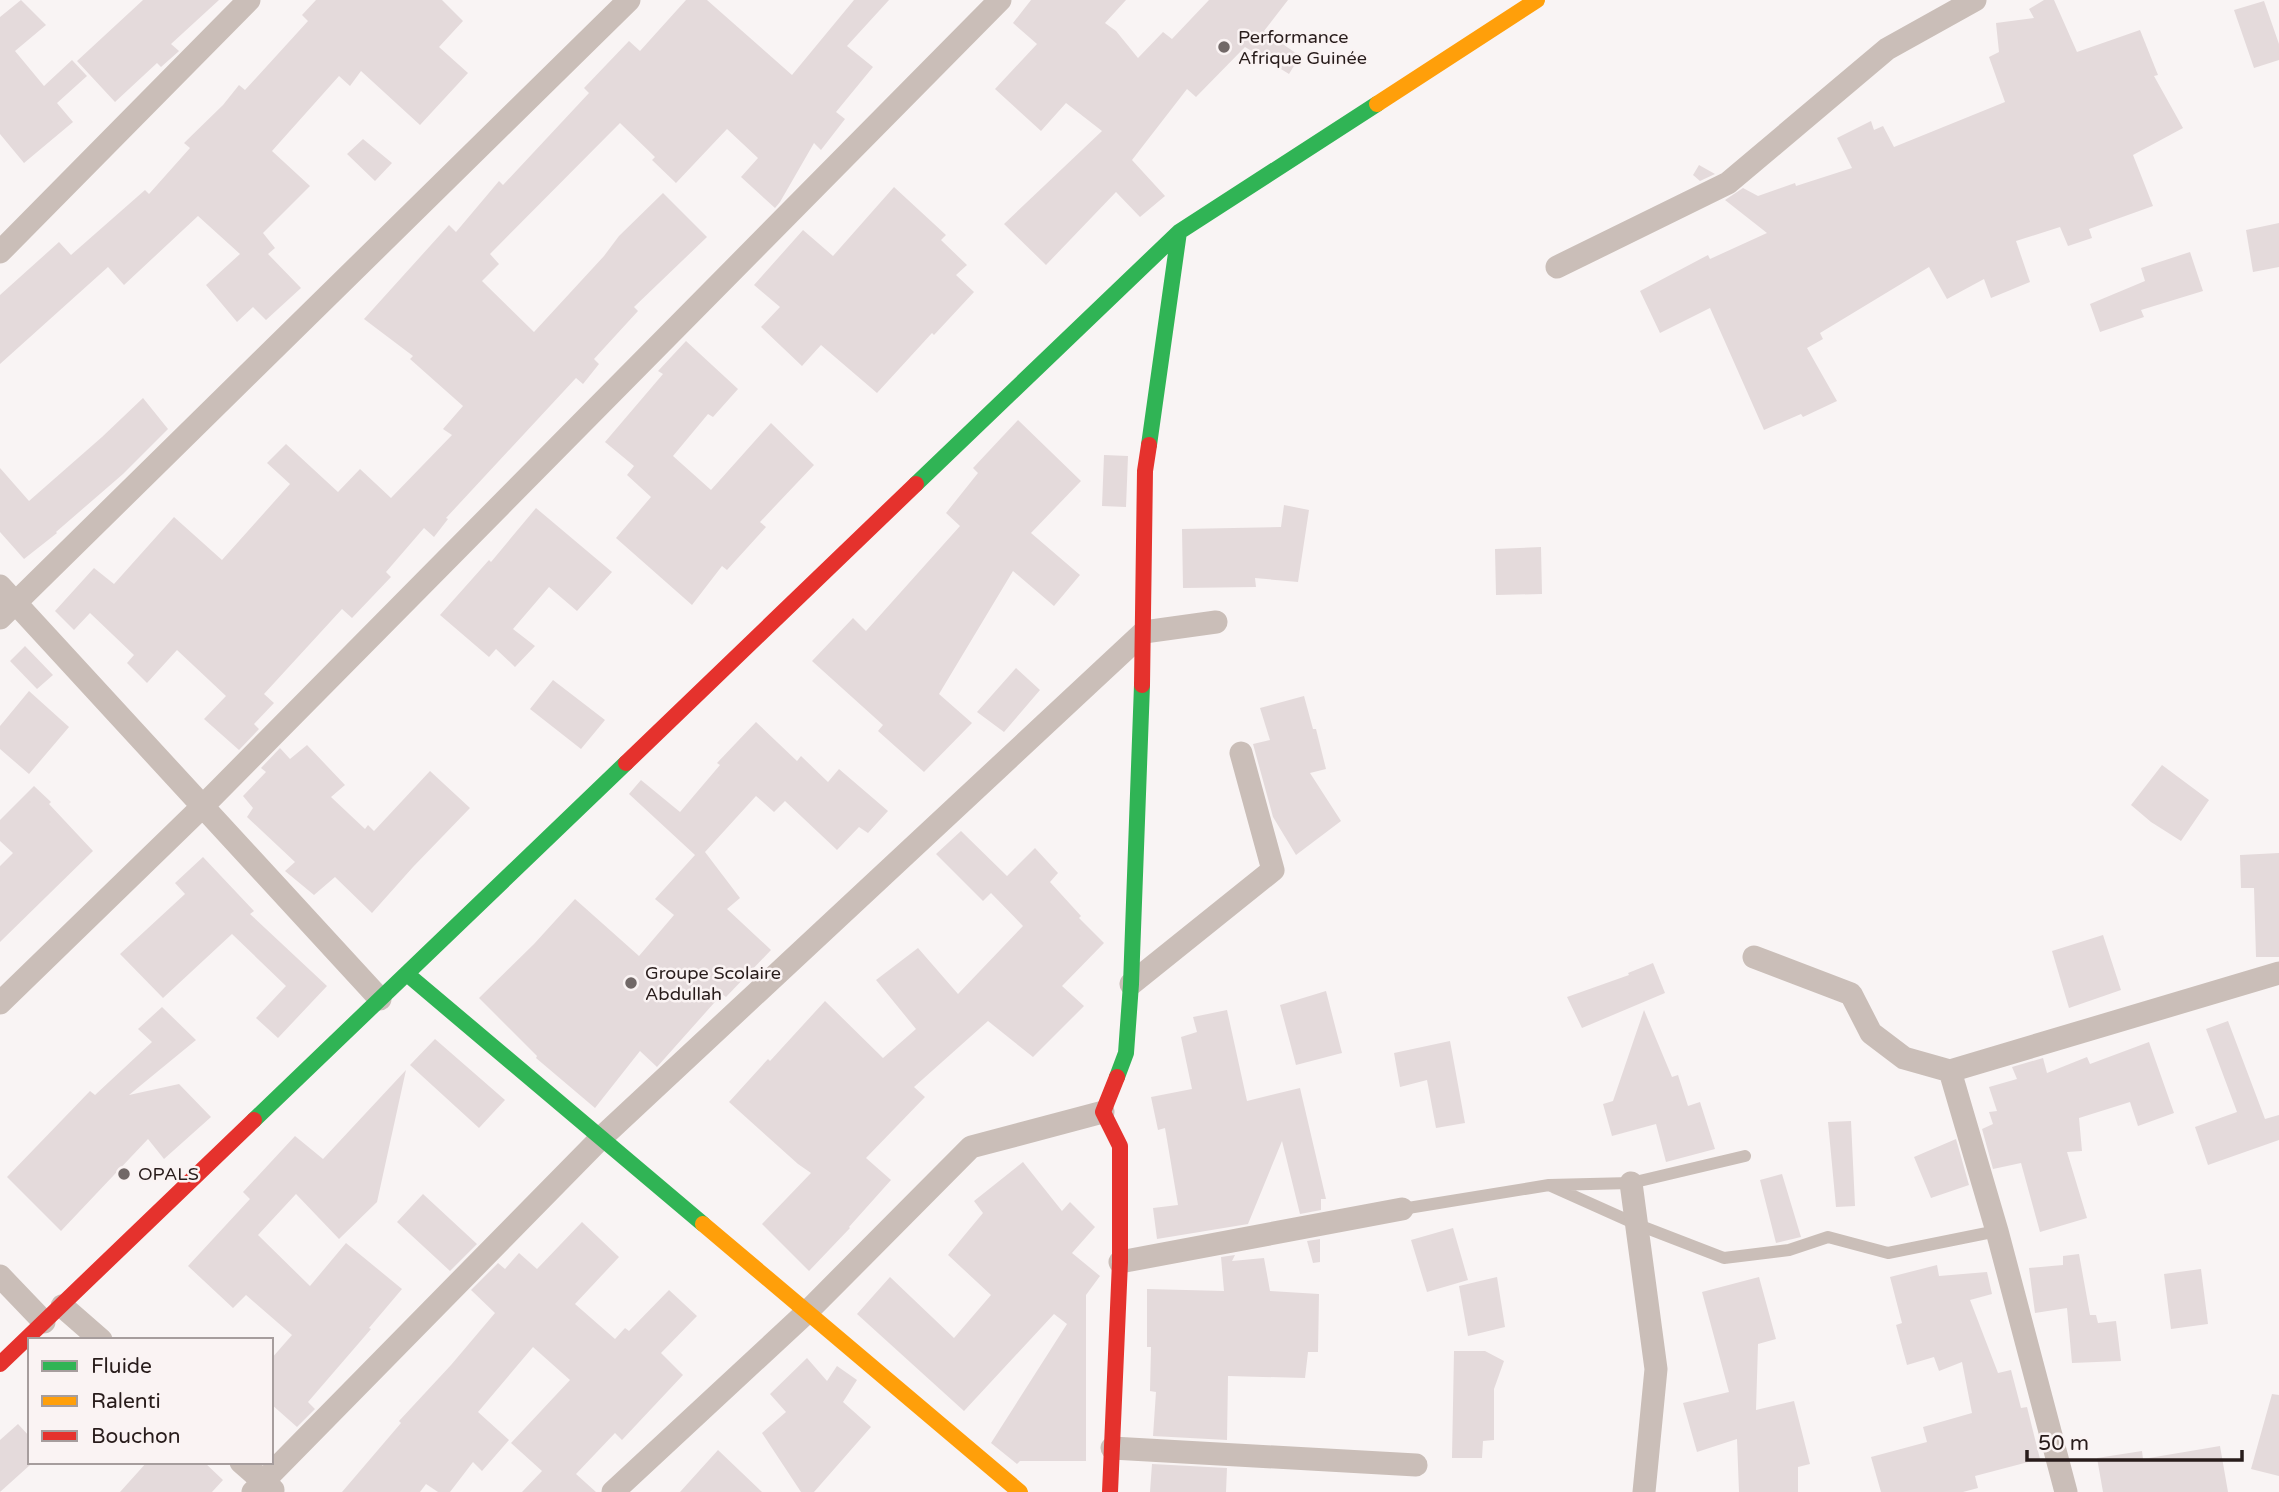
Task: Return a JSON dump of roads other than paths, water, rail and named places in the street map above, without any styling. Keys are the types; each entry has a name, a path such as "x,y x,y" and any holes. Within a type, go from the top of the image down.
{"street":[{"path":"0,252 249,0"},
{"path":"380,999 203,806 5,602 629,0"},
{"path":"0,1003 203,806 1000,0"},
{"path":"0,1364 1179,232 1537,0"},
{"path":"1557,267 1728,183 1887,49 1975,0"},
{"path":"1110,1492 1120,1262 1120,1146 1103,1112 1126,1053 1144,632 1145,471 1179,232"},
{"path":"243,1464 264,1489 601,1138 1144,632 1216,622"},
{"path":"1131,984 1273,870 1241,753"},
{"path":"1754,957 1852,994 1871,1033 1904,1058 1951,1071 2279,973"},
{"path":"407,974 807,1312 1008,1489"},
{"path":"1951,1071 1997,1231 2066,1492"},
{"path":"613,1492 807,1312 971,1147 1103,1112"},
{"path":"1630,1183 1656,1369 1644,1492"},
{"path":"1120,1262 1402,1209"},
{"path":"0,1276 44,1322"},
{"path":"62,1306 99,1338"},
{"path":"1112,1448 1416,1465"}],"lane":[{"path":"1402,1209 1549,1185 1630,1183 1745,1156"},
{"path":"1549,1185 1636,1224 1724,1258 1789,1250 1828,1237 1888,1253 1997,1231"}],"place":[{"name":"Performance Afrique Guinée","path":"1224,47"},
{"name":"Groupe Scolaire Abdullah","path":"631,983"},
{"name":"OPALS","path":"124,1174"}]}
